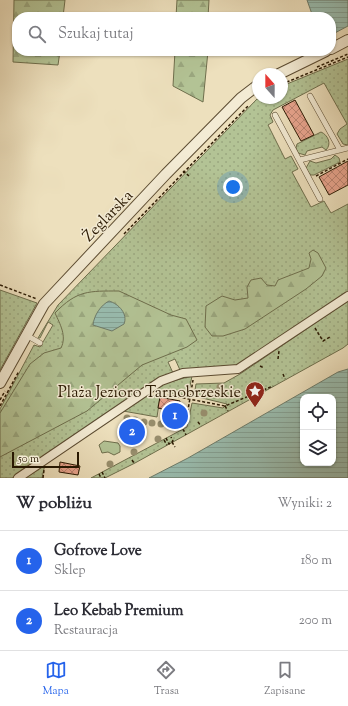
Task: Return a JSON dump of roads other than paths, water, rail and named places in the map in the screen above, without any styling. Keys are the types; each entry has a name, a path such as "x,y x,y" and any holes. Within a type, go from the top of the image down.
{"street":[{"path":"336,46 348,40"},
{"path":"288,70 316,56"},
{"name":"Żeglarska","path":"0,384 26,335 45,304 166,174 241,98 252,90"},
{"path":"18,478 169,377 195,372 238,368 348,296"}],"lane":[{"path":"310,96 340,150"},
{"path":"276,115 320,199"},
{"path":"300,160 348,148"},
{"path":"26,335 40,343"}],"water":[{"path":"307,0 348,0 348,26 336,32 336,12 311,12"},
{"path":"109,301 116,304 122,310 125,317 124,324 112,331 93,325 98,311"},
{"path":"348,369 348,478 149,478 188,458 338,372"}],"place":[{"name":"Plaża Jezioro Tarnobrzeskie","path":"255,408"},
{"name":"Gofrove Love","path":"175,416"},
{"name":"Leo Kebab Premium","path":"132,432"}]}
